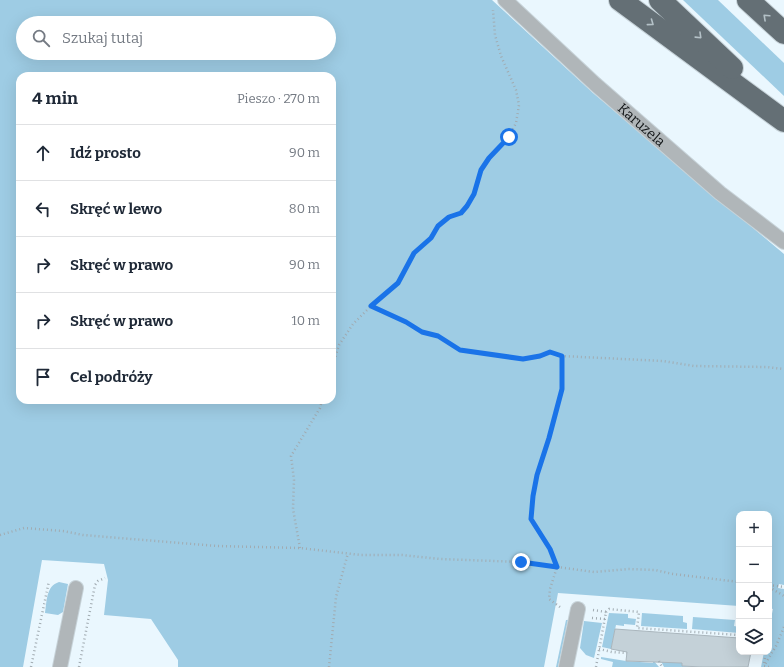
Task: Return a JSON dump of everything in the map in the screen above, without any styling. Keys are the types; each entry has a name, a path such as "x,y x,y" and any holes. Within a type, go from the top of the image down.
{"highway":[{"path":"620,0 784,121"},
{"path":"660,0 784,118"},
{"path":"748,0 784,33"}],"street":[{"name":"Karuzela","path":"499,3 595,84 714,188 784,242"},
{"path":"60,667 76,588"},
{"path":"566,667 582,609"}],"path":[{"path":"336,355 339,345 354,324 371,306 398,283 414,253 431,238 438,226 449,217 461,213 467,206 474,194 481,170 489,158 509,137 516,123 519,105 516,90 501,56 495,35 499,3"},
{"path":"371,306 406,322 422,332 438,336 460,350 523,359 540,356 550,352 562,356 663,360 694,366 766,367 784,369"},
{"path":"560,607 549,598 550,589 557,567 550,549 531,519 537,475 562,389 562,356"},
{"path":"300,548 293,508 294,480 291,456 321,404"},
{"path":"0,535 24,528 63,531 83,535 217,546 300,548 361,555 402,555 440,560 521,562 594,572 629,569 656,570 673,574 736,582"},
{"path":"330,667 329,661 336,597 348,553"},
{"path":"78,667 96,585 105,578"},
{"path":"31,667 49,581"},
{"path":"772,586 784,587"},
{"path":"772,588 784,596"},
{"path":"582,609 606,612 609,609 639,612 637,628 736,635"},
{"path":"596,667 606,619 606,612"},
{"path":"592,618 606,619"},
{"path":"764,666 776,646 784,627"},
{"path":"599,649 627,653"},
{"path":"764,666 766,655"},
{"path":"659,661 662,667"},
{"path":"764,666 769,667"}],"shaded area":[{"path":"0,0 492,0 593,93 784,254 784,585 779,584 778,588 784,589 784,667 761,667 763,655 772,655 772,511 736,511 736,606 558,593 544,667 178,667 178,660 151,619 104,615 108,580 104,564 42,560 23,667 0,667"},
{"path":"683,0 718,0 784,63 784,96"},
{"path":"59,582 68,584 63,612 58,615 45,613 49,590"},
{"path":"609,613 628,614 628,618 636,619 635,625 616,625 611,649 602,647"},
{"path":"642,613 683,616 683,622 687,623 687,629 641,626"},
{"path":"693,617 735,620 734,626 736,626 736,633 692,629"},
{"path":"566,620 568,620 558,667 556,667"},
{"path":"584,621 602,623 594,658 586,655 580,648"},
{"path":"601,657 653,663 653,660 659,667 612,667 613,662 601,659"},
{"path":"661,661 682,663 682,666 702,667 664,667"}],"building":[{"path":"615,629 736,638 736,655 750,655 748,667 702,667 682,666 682,663 626,661 627,652 611,649"}],"route":[{"path":"509,137 489,158 481,170 474,194 467,206 461,213 449,217 438,226 431,238 414,253 398,283 371,306 406,322 422,332 438,336 460,350 523,359 540,356 550,352 562,356 562,389 537,475 531,519 550,549 557,567 521,562"}]}
